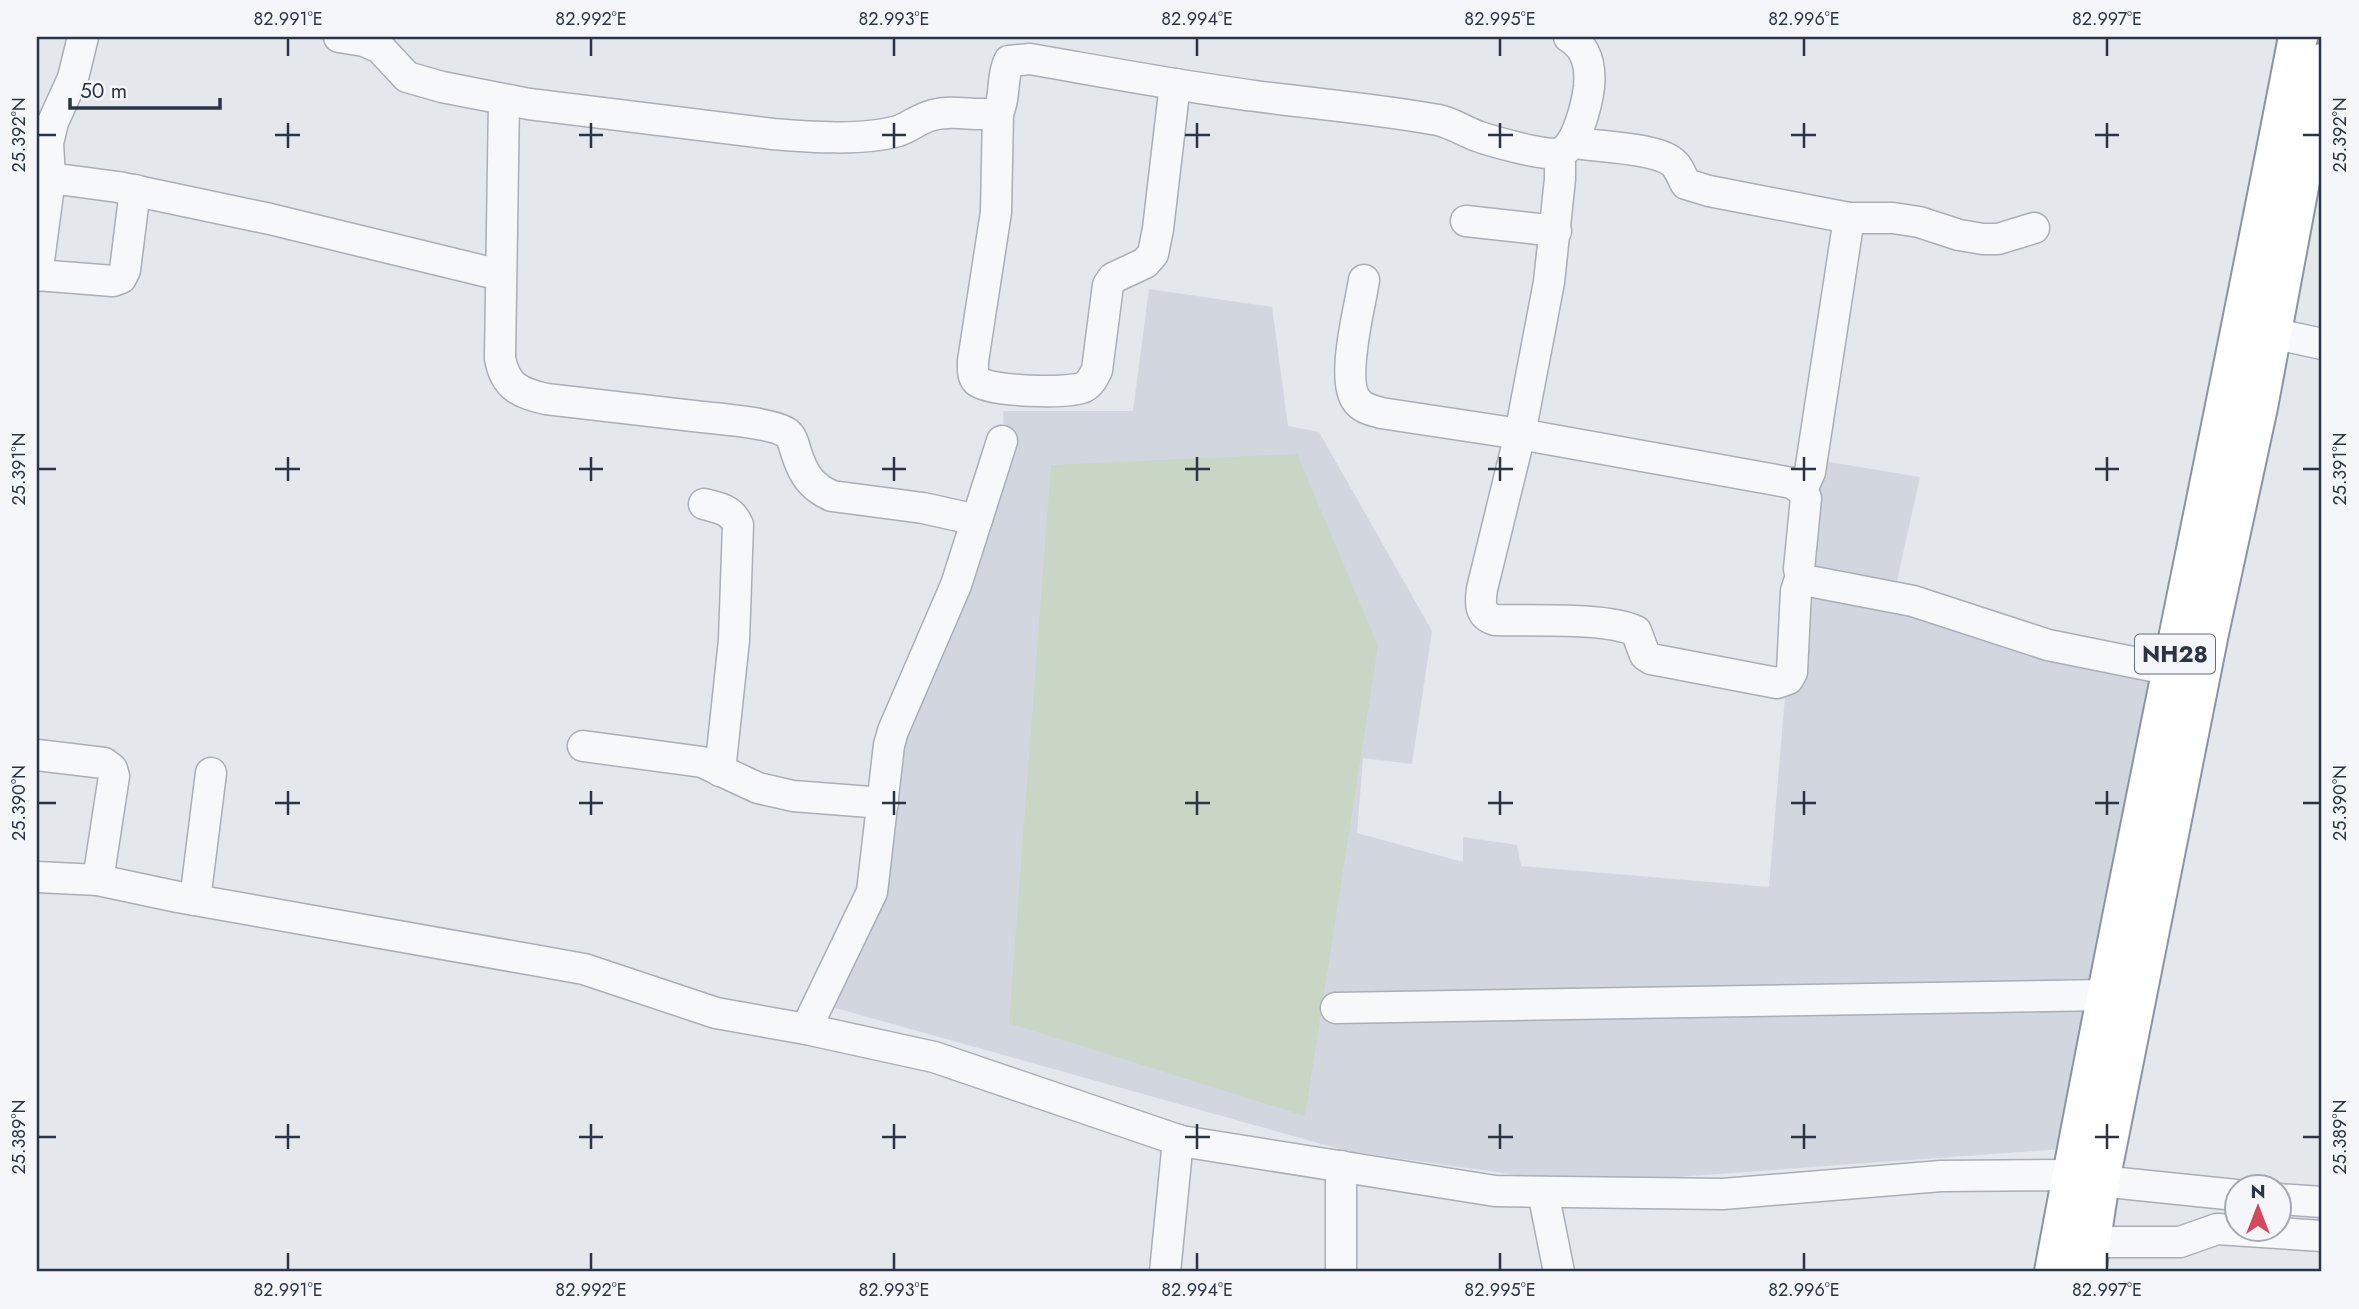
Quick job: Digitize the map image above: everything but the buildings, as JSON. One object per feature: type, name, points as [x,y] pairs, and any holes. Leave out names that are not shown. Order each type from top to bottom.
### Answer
[{"type":"highway","name":"NH28","points":[[2089,1257],[2086,1178],[2106,995],[2298,37]]},
{"type":"highway","name":"NH28","points":[[2054,1272],[2086,1178],[2209,633],[2272,333],[2322,63]]},
{"type":"street","points":[[83,37],[73,78],[48,143],[50,178],[37,276],[113,281],[121,278],[125,270],[135,190]]},
{"type":"street","points":[[339,37],[364,41],[380,48],[407,77],[442,87],[504,100],[722,129],[809,137],[881,135],[902,130],[932,115],[998,113]]},
{"type":"street","points":[[1364,281],[1349,371],[1350,387],[1355,400],[1365,408],[1381,413],[1520,434],[1777,478],[1793,483],[1802,490],[1805,498],[1801,576],[1796,591],[1792,672],[1788,679],[1777,683],[1651,659],[1645,655],[1636,631],[1627,627],[1495,620],[1488,618],[1480,605],[1520,434],[1549,282],[1566,148],[1578,132],[1586,101],[1589,74],[1587,57],[1580,44],[1569,37]]},
{"type":"street","points":[[1175,83],[1153,254],[1144,263],[1113,278],[1108,285],[1097,370],[1091,382],[1070,391],[991,388],[978,383],[974,377],[973,361],[996,212],[998,113],[1003,104],[1005,69],[1011,49],[1030,59],[1175,83],[1443,121],[1487,140],[1545,153],[1566,148],[1653,154],[1669,159],[1678,167],[1686,184],[1709,191],[1849,218],[1906,220],[1983,239],[1998,239],[2034,228]]},
{"type":"street","points":[[504,100],[500,358],[502,371],[512,386],[530,396],[771,427],[786,433],[793,441],[799,463],[808,481],[820,491],[832,496],[923,508],[976,520]]},
{"type":"street","points":[[50,178],[135,190],[327,232],[500,275]]},
{"type":"street","points":[[1802,490],[1810,472],[1849,218]]},
{"type":"street","points":[[1466,221],[1556,231]]},
{"type":"street","points":[[2272,333],[2322,344]]},
{"type":"street","points":[[806,1029],[869,901],[892,732],[956,584],[1002,441]]},
{"type":"street","points":[[704,504],[726,510],[734,516],[738,526],[734,640],[720,771]]},
{"type":"street","points":[[1801,576],[1809,581],[1913,601],[2048,645],[2172,670]]},
{"type":"street","points":[[583,746],[702,762],[758,788],[793,796],[883,803]]},
{"type":"street","points":[[37,755],[104,763],[112,769],[114,776],[98,880]]},
{"type":"street","points":[[195,900],[211,774]]},
{"type":"street","points":[[37,877],[98,880],[584,970],[716,1013],[806,1029],[934,1057],[1178,1140],[1495,1191],[1723,1194],[1941,1176],[2086,1178],[2222,1193]]},
{"type":"street","points":[[1336,1009],[2106,995]]},
{"type":"street","points":[[1165,1272],[1178,1140]]},
{"type":"street","points":[[1341,1166],[1341,1272]]},
{"type":"street","points":[[1543,1192],[1559,1272]]},
{"type":"street","points":[[2292,1200],[2322,1202]]},
{"type":"street","points":[[2089,1257],[2180,1242],[2217,1229],[2322,1236]]},
{"type":"shaded area","points":[[1149,289],[1272,307],[1288,426],[1319,432],[1432,631],[1412,764],[1363,758],[1357,833],[1463,862],[1463,837],[1517,845],[1521,866],[1769,887],[1805,458],[1920,477],[1896,585],[2166,664],[2062,1149],[1580,1184],[1347,1151],[828,1006],[879,892],[890,736],[1005,469],[1003,411],[1133,411]]},
{"type":"green space","points":[[1297,454],[1378,646],[1305,1116],[1009,1023],[1051,465]]}]
